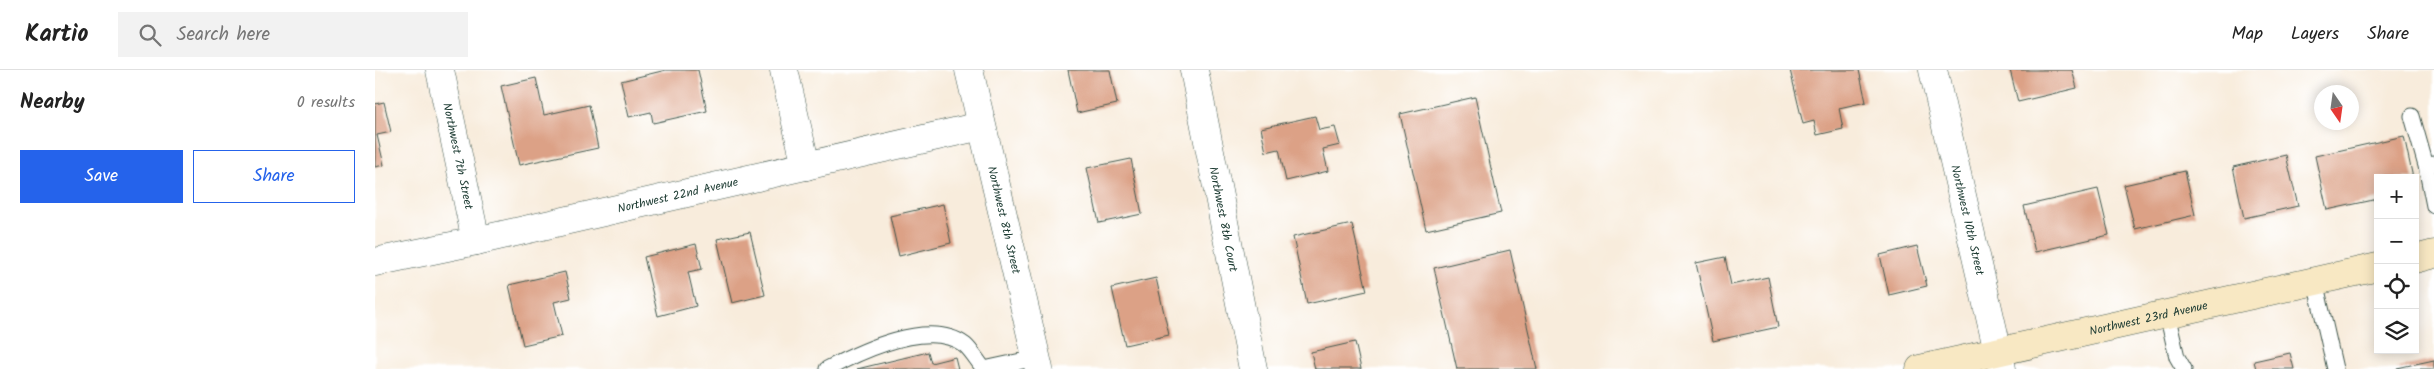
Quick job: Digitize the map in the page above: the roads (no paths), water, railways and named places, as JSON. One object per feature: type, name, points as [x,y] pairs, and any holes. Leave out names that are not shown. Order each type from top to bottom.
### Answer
[{"type":"main road","points":[[2419,258],[2434,254]]},
{"type":"main road","name":"Northwest 23rd Avenue","points":[[1919,369],[2001,360],[2167,314],[2374,268]]},
{"type":"street","name":"Northwest 7th Street","points":[[440,70],[476,241]]},
{"type":"street","points":[[785,70],[806,166]]},
{"type":"street","name":"Northwest 8th Street","points":[[969,70],[1037,363]]},
{"type":"street","name":"Northwest 8th Court","points":[[1194,70],[1253,369]]},
{"type":"street","name":"Northwest 10th Street","points":[[1933,70],[2001,360]]},
{"type":"street","name":"Northwest 22nd Avenue","points":[[375,262],[476,241],[981,126]]},
{"type":"lane","points":[[2412,116],[2430,165],[2434,206]]},
{"type":"lane","points":[[2315,281],[2335,369]]},
{"type":"lane","points":[[2167,314],[2177,357],[2184,369]]},
{"type":"lane","points":[[827,369],[862,351],[886,342],[926,335],[946,337],[965,345],[984,369],[1037,363]]}]
